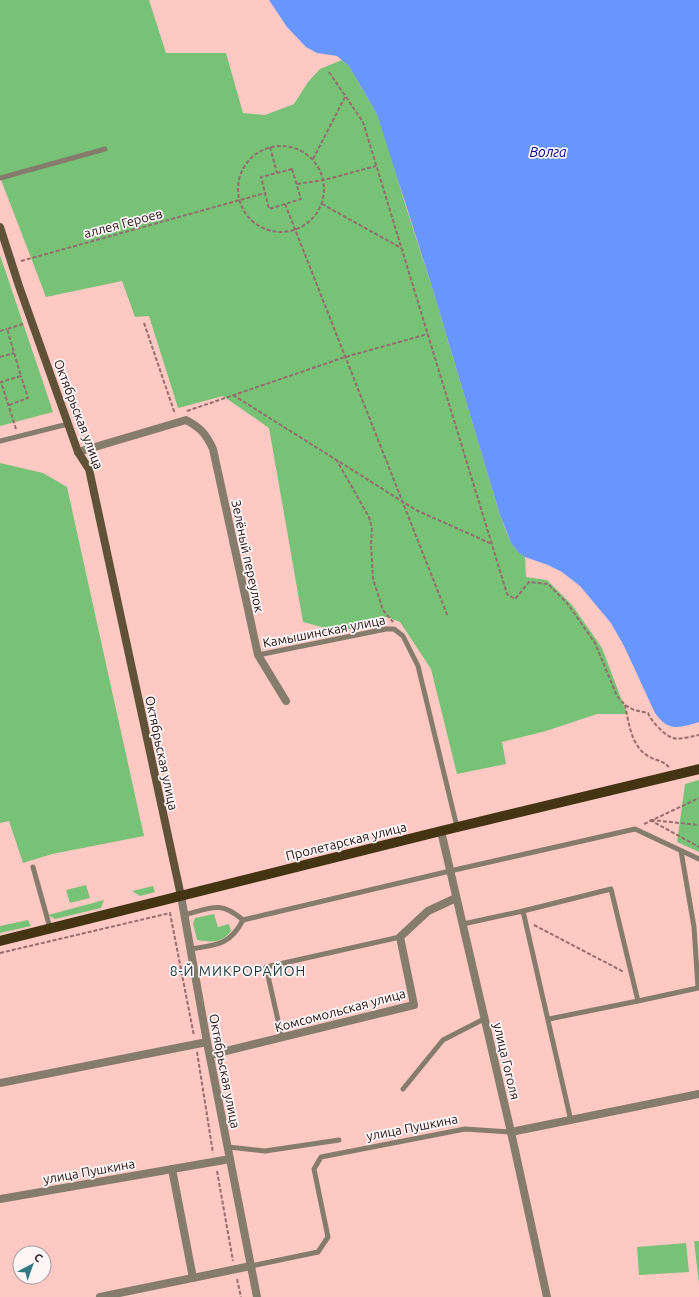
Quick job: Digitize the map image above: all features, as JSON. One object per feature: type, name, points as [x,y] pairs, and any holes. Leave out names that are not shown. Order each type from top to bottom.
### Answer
[{"type":"main road","name":"Пролетарская улица","points":[[0,941],[457,827],[699,769]]},
{"type":"street","name":"Октябрьская улица","points":[[0,227],[78,452],[89,469],[181,896],[207,1042],[257,1297]]},
{"type":"street","name":"Зелёный переулок","points":[[176,419],[186,420],[198,426],[208,438],[213,450],[258,655],[286,701]]},
{"type":"street","points":[[78,452],[176,419]]},
{"type":"street","name":"улица Гоголя","points":[[441,831],[511,1132],[547,1297]]},
{"type":"street","points":[[400,937],[428,911],[456,898]]},
{"type":"street","name":"Комсомольская улица","points":[[210,1055],[414,1005],[400,937]]},
{"type":"street","points":[[0,1083],[207,1042]]},
{"type":"street","name":"улица Пушкина","points":[[511,1132],[699,1094]]},
{"type":"street","name":"улица Пушкина","points":[[0,1199],[230,1159]]},
{"type":"street","points":[[172,1169],[193,1278]]},
{"type":"street","points":[[100,1297],[251,1266]]},
{"type":"lane","points":[[0,178],[105,149]]},
{"type":"lane","points":[[0,441],[68,424]]},
{"type":"lane","name":"Камышинская улица","points":[[258,655],[386,629],[396,630]]},
{"type":"lane","points":[[396,630],[406,640],[418,666],[457,827]]},
{"type":"lane","points":[[243,920],[635,829],[699,859]]},
{"type":"lane","points":[[549,1019],[698,990],[694,927],[681,851]]},
{"type":"lane","points":[[32,867],[50,928]]},
{"type":"lane","points":[[462,924],[611,889],[638,1001]]},
{"type":"lane","points":[[184,915],[210,908],[222,907],[232,911],[243,920]]},
{"type":"lane","points":[[523,910],[571,1121]]},
{"type":"lane","points":[[190,949],[218,945],[228,940],[238,931],[243,920]]},
{"type":"lane","points":[[282,1038],[266,967],[400,937]]},
{"type":"lane","points":[[403,1089],[443,1040],[484,1019]]},
{"type":"lane","name":"улица Пушкина","points":[[251,1266],[318,1252],[328,1237],[314,1169],[321,1157],[465,1129],[511,1132]]},
{"type":"lane","points":[[228,1147],[265,1151],[339,1140]]},
{"type":"path","points":[[329,72],[363,122],[507,594],[515,599],[529,582],[548,584],[567,603],[595,643],[617,696],[634,710],[648,713],[650,719],[666,734],[674,739],[699,735]]},
{"type":"path","points":[[313,159],[345,96]]},
{"type":"path","points":[[288,146],[302,151],[313,159],[320,169],[324,180],[325,192],[322,204],[312,220],[296,230],[284,233],[272,232],[260,228],[251,221],[243,211],[238,200],[237,186],[241,172],[248,160],[260,151],[270,147],[288,146]]},
{"type":"path","points":[[270,147],[277,174]]},
{"type":"path","points":[[297,184],[324,180],[376,166]]},
{"type":"path","points":[[292,169],[301,199],[269,209],[262,177],[277,174],[292,169]]},
{"type":"path","name":"аллея Героев","points":[[12,263],[265,192]]},
{"type":"path","points":[[285,204],[448,617]]},
{"type":"path","points":[[322,204],[401,248]]},
{"type":"path","points":[[0,331],[24,323]]},
{"type":"path","points":[[144,323],[176,419],[233,395],[345,357],[428,334]]},
{"type":"path","points":[[7,329],[28,398],[9,405]]},
{"type":"path","points":[[0,357],[14,352]]},
{"type":"path","points":[[18,436],[1,382],[21,376]]},
{"type":"path","points":[[233,395],[416,510],[492,544]]},
{"type":"path","points":[[336,459],[369,518],[372,529],[371,544],[373,579],[383,610],[394,623],[396,630]]},
{"type":"path","points":[[625,704],[634,742],[649,757],[664,762],[670,767]]},
{"type":"path","points":[[650,820],[699,798]]},
{"type":"path","points":[[650,820],[699,825]]},
{"type":"path","points":[[650,820],[699,847]]},
{"type":"path","points":[[526,921],[632,977]]},
{"type":"green space","points":[[0,0],[149,0],[166,53],[226,53],[243,113],[265,115],[294,104],[308,82],[320,69],[342,60],[349,66],[377,114],[388,145],[500,515],[507,533],[512,544],[525,557],[526,577],[547,580],[572,605],[602,648],[627,714],[597,714],[546,731],[502,742],[506,764],[457,774],[431,669],[400,622],[387,617],[340,632],[303,622],[269,428],[223,396],[178,408],[149,316],[135,317],[122,281],[46,297],[0,177]]},
{"type":"green space","points":[[0,255],[53,412],[0,426]]},
{"type":"green space","points":[[0,463],[43,473],[67,487],[144,836],[52,854],[23,863],[9,821],[0,823]]},
{"type":"green space","points":[[699,780],[699,852],[677,842],[685,784]]},
{"type":"green space","points":[[86,885],[90,898],[70,903],[66,890]]},
{"type":"green space","points":[[153,886],[155,892],[140,896],[132,891]]},
{"type":"green space","points":[[104,900],[101,908],[55,919],[48,915]]},
{"type":"green space","points":[[214,914],[218,927],[229,924],[231,931],[220,940],[197,940],[193,923],[195,918]]},
{"type":"green space","points":[[28,920],[31,926],[0,933],[0,926]]},
{"type":"green space","points":[[694,1241],[699,1241],[699,1283]]},
{"type":"green space","points":[[686,1243],[689,1272],[639,1275],[637,1247]]},
{"type":"water","name":"Волга","points":[[269,0],[699,0],[699,722],[686,726],[674,727],[669,726],[660,719],[655,713],[624,646],[611,623],[580,586],[562,572],[548,565],[525,557],[519,553],[511,543],[500,515],[433,290],[377,114],[349,66],[337,56],[317,53],[306,47],[287,27]]},
{"type":"district","name":"8-Й МИКРОРАЙОН","points":[[238,971]]}]
